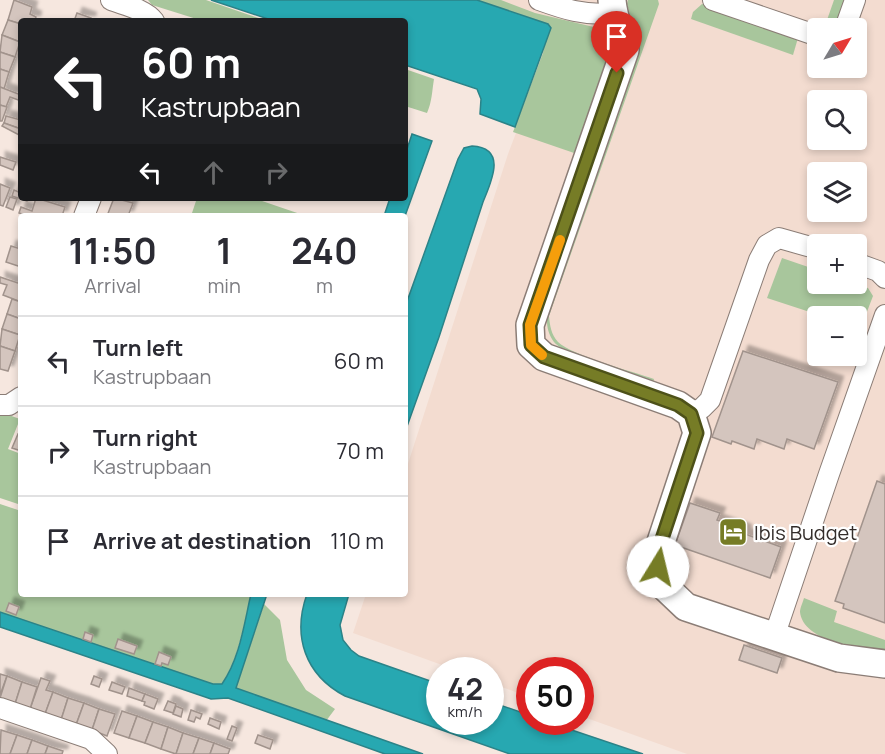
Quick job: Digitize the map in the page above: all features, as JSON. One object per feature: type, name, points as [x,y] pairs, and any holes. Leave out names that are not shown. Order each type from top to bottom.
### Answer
[{"type":"main road","points":[[612,7],[625,50],[530,325],[531,345],[544,357],[678,405],[691,414],[697,433],[657,554],[658,567],[666,588],[686,607],[839,658],[885,664]]},
{"type":"street","points":[[111,0],[141,11],[152,18]]},
{"type":"street","points":[[539,0],[575,12],[595,15],[612,7]]},
{"type":"street","points":[[713,0],[807,32]]},
{"type":"street","points":[[849,18],[855,0]]},
{"type":"street","points":[[691,414],[710,400],[759,260],[767,245],[779,238],[807,246]]},
{"type":"street","points":[[867,267],[878,271],[885,278]]},
{"type":"street","points":[[774,637],[885,315]]},
{"type":"street","points":[[0,405],[9,405],[18,401]]},
{"type":"street","points":[[0,708],[90,739],[107,754]]},
{"type":"shaded area","points":[[336,0],[885,0],[885,754],[687,754],[594,721],[594,657],[516,657],[516,692],[504,688],[504,657],[426,657],[426,659],[353,633],[365,597],[408,597],[408,464],[508,154],[533,88],[408,23],[408,18],[395,18]]},
{"type":"green space","points":[[148,0],[206,0],[258,18],[193,18],[152,5]]},
{"type":"green space","points":[[477,0],[501,0],[535,13],[598,28],[598,31],[610,41],[611,51],[577,154],[513,132],[543,53],[548,24]]},
{"type":"green space","points":[[628,0],[658,0],[659,4],[549,316],[554,336],[565,347],[589,358],[654,379],[652,386],[599,366],[560,347],[551,338],[547,321],[548,307],[637,39],[627,4]]},
{"type":"green space","points":[[834,0],[846,0],[840,18],[828,18]]},
{"type":"green space","points":[[702,4],[798,38],[793,55],[691,19],[693,12]]},
{"type":"green space","points":[[408,70],[434,79],[427,113],[408,107]]},
{"type":"green space","points":[[196,201],[262,201],[297,213],[192,213]]},
{"type":"green space","points":[[782,258],[807,267],[807,294],[867,294],[867,288],[873,296],[867,312],[867,306],[807,306],[807,311],[767,298]]},
{"type":"green space","points":[[0,412],[18,418],[8,449],[18,453],[18,504],[0,498]]},
{"type":"green space","points":[[0,504],[18,510],[18,597],[250,597],[237,652],[228,674],[222,684],[213,685],[0,612]]},
{"type":"green space","points":[[804,598],[837,611],[834,622],[885,640],[885,654],[835,642],[811,631],[800,612]]},
{"type":"green space","points":[[264,604],[280,620],[287,660],[306,690],[335,709],[326,721],[236,688]]},
{"type":"water","points":[[211,0],[477,0],[548,24],[551,28],[515,127],[480,114],[481,99],[477,89],[408,66],[408,18],[265,18]]},
{"type":"water","points":[[412,134],[432,141],[406,213],[385,213],[389,201],[408,201],[408,146]]},
{"type":"water","points":[[472,146],[483,148],[490,153],[493,159],[493,176],[408,424],[408,299],[464,148]]},
{"type":"water","points":[[250,597],[266,597],[236,688],[423,754],[385,754],[228,698],[211,699],[0,627],[0,612],[213,684],[222,684],[228,674],[243,629]]},
{"type":"water","points":[[306,597],[348,597],[340,625],[343,640],[359,656],[426,679],[426,724],[345,696],[331,687],[311,666],[305,653],[301,625]]},
{"type":"water","points":[[504,706],[516,711],[516,735],[587,735],[643,754],[510,754],[456,735],[504,735]]},
{"type":"building","points":[[14,0],[32,7],[30,14],[36,17],[18,18],[18,23],[8,20]]},
{"type":"building","points":[[77,13],[91,18],[75,18]]},
{"type":"building","points":[[8,20],[18,23],[18,41],[2,35]]},
{"type":"building","points":[[2,35],[18,41],[15,57],[0,52]]},
{"type":"building","points":[[0,52],[15,57],[9,72],[0,69]]},
{"type":"building","points":[[0,69],[9,72],[4,89],[0,87]]},
{"type":"building","points":[[0,87],[18,94],[18,100],[10,97],[6,107],[0,105]]},
{"type":"building","points":[[0,105],[7,107],[2,121],[0,121]]},
{"type":"building","points":[[6,116],[18,119],[18,128],[4,123]]},
{"type":"building","points":[[4,123],[18,128],[18,134],[2,126]]},
{"type":"building","points":[[0,157],[16,162],[13,170],[0,165]]},
{"type":"building","points":[[0,184],[10,188],[3,206],[0,205]]},
{"type":"building","points":[[14,190],[18,192],[18,198],[12,196]]},
{"type":"building","points":[[10,197],[17,199],[13,210],[6,207]]},
{"type":"building","points":[[35,201],[46,201],[65,207],[63,213],[19,213],[21,207],[32,211]]},
{"type":"building","points":[[113,201],[133,203],[129,213],[108,213]]},
{"type":"building","points":[[11,246],[18,248],[18,266],[6,262]]},
{"type":"building","points":[[0,277],[18,283],[18,301],[3,295],[7,285],[0,283]]},
{"type":"building","points":[[12,299],[18,301],[18,318],[7,314]]},
{"type":"building","points":[[7,314],[18,318],[18,334],[2,329]]},
{"type":"building","points":[[2,329],[18,334],[15,351],[0,346]]},
{"type":"building","points":[[0,346],[15,351],[8,371],[0,369]]},
{"type":"building","points":[[743,351],[838,382],[814,449],[787,439],[784,449],[757,439],[754,449],[712,437]]},
{"type":"building","points":[[18,434],[18,450],[12,448]]},
{"type":"building","points":[[877,481],[885,484],[885,623],[843,608],[844,604],[835,601]]},
{"type":"building","points":[[690,503],[720,513],[717,520],[746,530],[745,534],[781,547],[770,578],[675,545]]},
{"type":"building","points":[[9,603],[19,607],[16,615],[6,611]]},
{"type":"building","points":[[85,632],[93,635],[91,642],[83,639]]},
{"type":"building","points":[[118,639],[137,646],[134,654],[115,648]]},
{"type":"building","points":[[744,645],[782,658],[777,673],[739,660]]},
{"type":"building","points":[[159,652],[171,657],[168,665],[155,664]]},
{"type":"building","points":[[0,674],[7,676],[0,695]]},
{"type":"building","points":[[7,676],[22,682],[15,704],[0,698]]},
{"type":"building","points":[[94,676],[102,679],[99,687],[91,684]]},
{"type":"building","points":[[41,678],[50,681],[46,690],[53,692],[45,714],[30,709]]},
{"type":"building","points":[[22,682],[37,687],[30,709],[15,704]]},
{"type":"building","points":[[112,682],[125,687],[122,694],[109,690]]},
{"type":"building","points":[[129,688],[145,694],[142,701],[127,696]]},
{"type":"building","points":[[53,692],[68,698],[61,720],[45,714]]},
{"type":"building","points":[[145,694],[158,699],[154,709],[144,705],[145,702],[142,701]]},
{"type":"building","points":[[68,698],[84,703],[76,725],[61,720]]},
{"type":"building","points":[[168,701],[176,704],[173,713],[164,710]]},
{"type":"building","points":[[84,703],[99,709],[92,730],[76,725]]},
{"type":"building","points":[[176,706],[183,709],[181,717],[173,714]]},
{"type":"building","points":[[99,709],[115,714],[107,736],[92,730]]},
{"type":"building","points":[[191,710],[202,714],[200,719],[196,717],[194,722],[188,720]]},
{"type":"building","points":[[122,711],[137,716],[129,738],[114,733]]},
{"type":"building","points":[[137,716],[153,722],[145,743],[129,738]]},
{"type":"building","points":[[210,718],[221,722],[219,729],[208,724]]},
{"type":"building","points":[[153,722],[168,727],[161,749],[145,743]]},
{"type":"building","points":[[232,726],[237,728],[232,741],[227,739]]},
{"type":"building","points":[[168,727],[183,733],[176,754],[161,749]]},
{"type":"building","points":[[1,730],[17,735],[10,754],[0,754]]},
{"type":"building","points":[[183,733],[199,738],[193,754],[176,754]]},
{"type":"building","points":[[17,735],[32,740],[27,754],[10,754]]},
{"type":"building","points":[[258,735],[273,740],[270,749],[255,743]]},
{"type":"building","points":[[199,738],[214,743],[210,754],[193,754]]},
{"type":"building","points":[[32,740],[48,746],[45,754],[27,754]]},
{"type":"building","points":[[214,743],[230,749],[228,754],[210,754]]},
{"type":"building","points":[[48,746],[63,751],[62,754],[45,754]]},
{"type":"slow traffic","points":[[542,355],[531,345],[530,325],[560,240]]},
{"type":"place","name":"Ibis Budget","points":[[733,532]]},
{"type":"route","points":[[617,73],[530,325],[531,345],[544,357],[678,405],[691,414],[697,433],[657,554],[658,567]]}]
